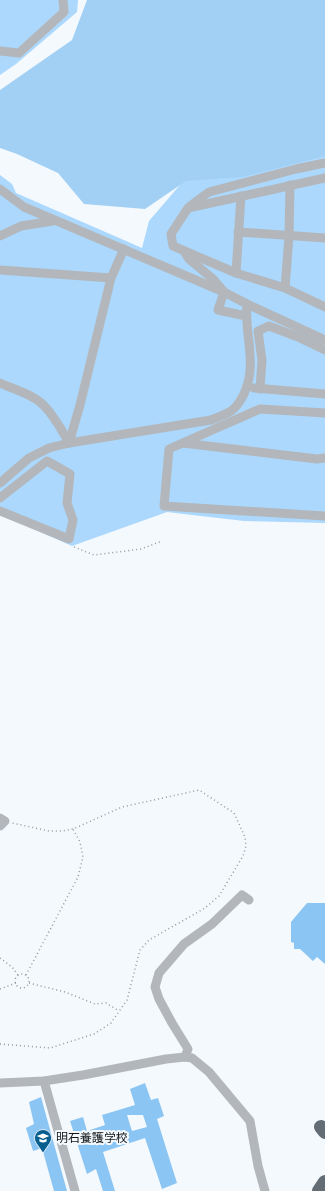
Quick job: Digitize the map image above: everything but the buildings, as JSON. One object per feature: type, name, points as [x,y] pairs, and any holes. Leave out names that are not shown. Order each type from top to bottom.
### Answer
[{"type":"highway","points":[[320,1191],[325,1182]]},
{"type":"highway","points":[[320,1191],[325,1187]]},
{"type":"street","points":[[0,51],[19,52],[64,12],[63,0]]},
{"type":"street","points":[[325,163],[296,169],[209,192],[188,208],[171,234],[174,246],[184,251],[236,272],[285,288],[325,307]]},
{"type":"street","points":[[188,208],[325,178]]},
{"type":"street","points":[[285,288],[289,236],[290,185]]},
{"type":"street","points":[[0,189],[24,207],[53,221],[124,249],[224,292],[325,340]]},
{"type":"street","points":[[236,272],[241,196]]},
{"type":"street","points":[[0,236],[21,226],[53,221]]},
{"type":"street","points":[[238,232],[325,238]]},
{"type":"street","points":[[69,443],[80,405],[111,278],[124,249]]},
{"type":"street","points":[[184,251],[189,259],[213,279],[224,292]]},
{"type":"street","points":[[0,270],[111,278]]},
{"type":"street","points":[[224,292],[218,310],[246,316]]},
{"type":"street","points":[[0,484],[29,458],[49,448],[69,443],[211,420],[232,410],[241,401],[247,388],[250,374],[251,357],[246,316],[247,304]]},
{"type":"street","points":[[260,389],[262,360],[258,331],[269,326],[298,337],[325,350]]},
{"type":"street","points":[[0,383],[41,402],[61,428],[69,443]]},
{"type":"street","points":[[247,388],[325,394]]},
{"type":"street","points":[[325,413],[260,409],[169,449],[164,506],[325,516]]},
{"type":"street","points":[[183,443],[317,459],[325,458]]},
{"type":"street","points":[[0,498],[46,461],[70,474],[67,503],[73,520],[69,539],[0,511]]},
{"type":"street","points":[[185,1057],[188,1049],[172,1024],[159,999],[155,987],[159,973],[184,944],[212,924],[242,895],[249,900]]},
{"type":"street","points":[[0,1083],[44,1081],[185,1057],[192,1058],[209,1072],[250,1121],[258,1166],[265,1191]]},
{"type":"street","points":[[44,1081],[75,1191]]},
{"type":"path","points":[[69,539],[70,546],[94,555],[141,549],[162,541]]},
{"type":"path","points":[[0,1044],[50,1048],[94,1034],[111,1023],[127,1000],[140,950],[149,940],[205,908],[220,896],[243,856],[246,846],[245,837],[234,813],[199,790],[122,807],[74,829],[62,831],[49,831],[2,822]]},
{"type":"path","points":[[26,975],[78,878],[83,857],[80,842],[74,829]]},
{"type":"path","points":[[0,958],[12,967],[18,976]]},
{"type":"path","points":[[18,976],[22,974],[26,975]]},
{"type":"path","points":[[16,983],[19,986],[24,987],[28,983],[29,979],[26,975]]},
{"type":"path","points":[[16,983],[18,976]]},
{"type":"path","points":[[0,989],[16,983]]},
{"type":"path","points":[[28,983],[65,992],[95,1004],[106,1003],[119,1011]]},
{"type":"shaded area","points":[[0,0],[78,0],[77,12],[16,64],[0,75]]},
{"type":"shaded area","points":[[87,0],[325,0],[325,156],[242,177],[186,181],[145,209],[84,204],[58,173],[17,154],[0,148],[0,90],[72,40]]},
{"type":"shaded area","points":[[325,143],[325,523],[244,521],[167,512],[72,546],[0,514],[0,175],[12,184],[16,193],[142,248],[149,221],[185,179]]},
{"type":"place","name":"明石養護学校","points":[[43,1153]]}]
